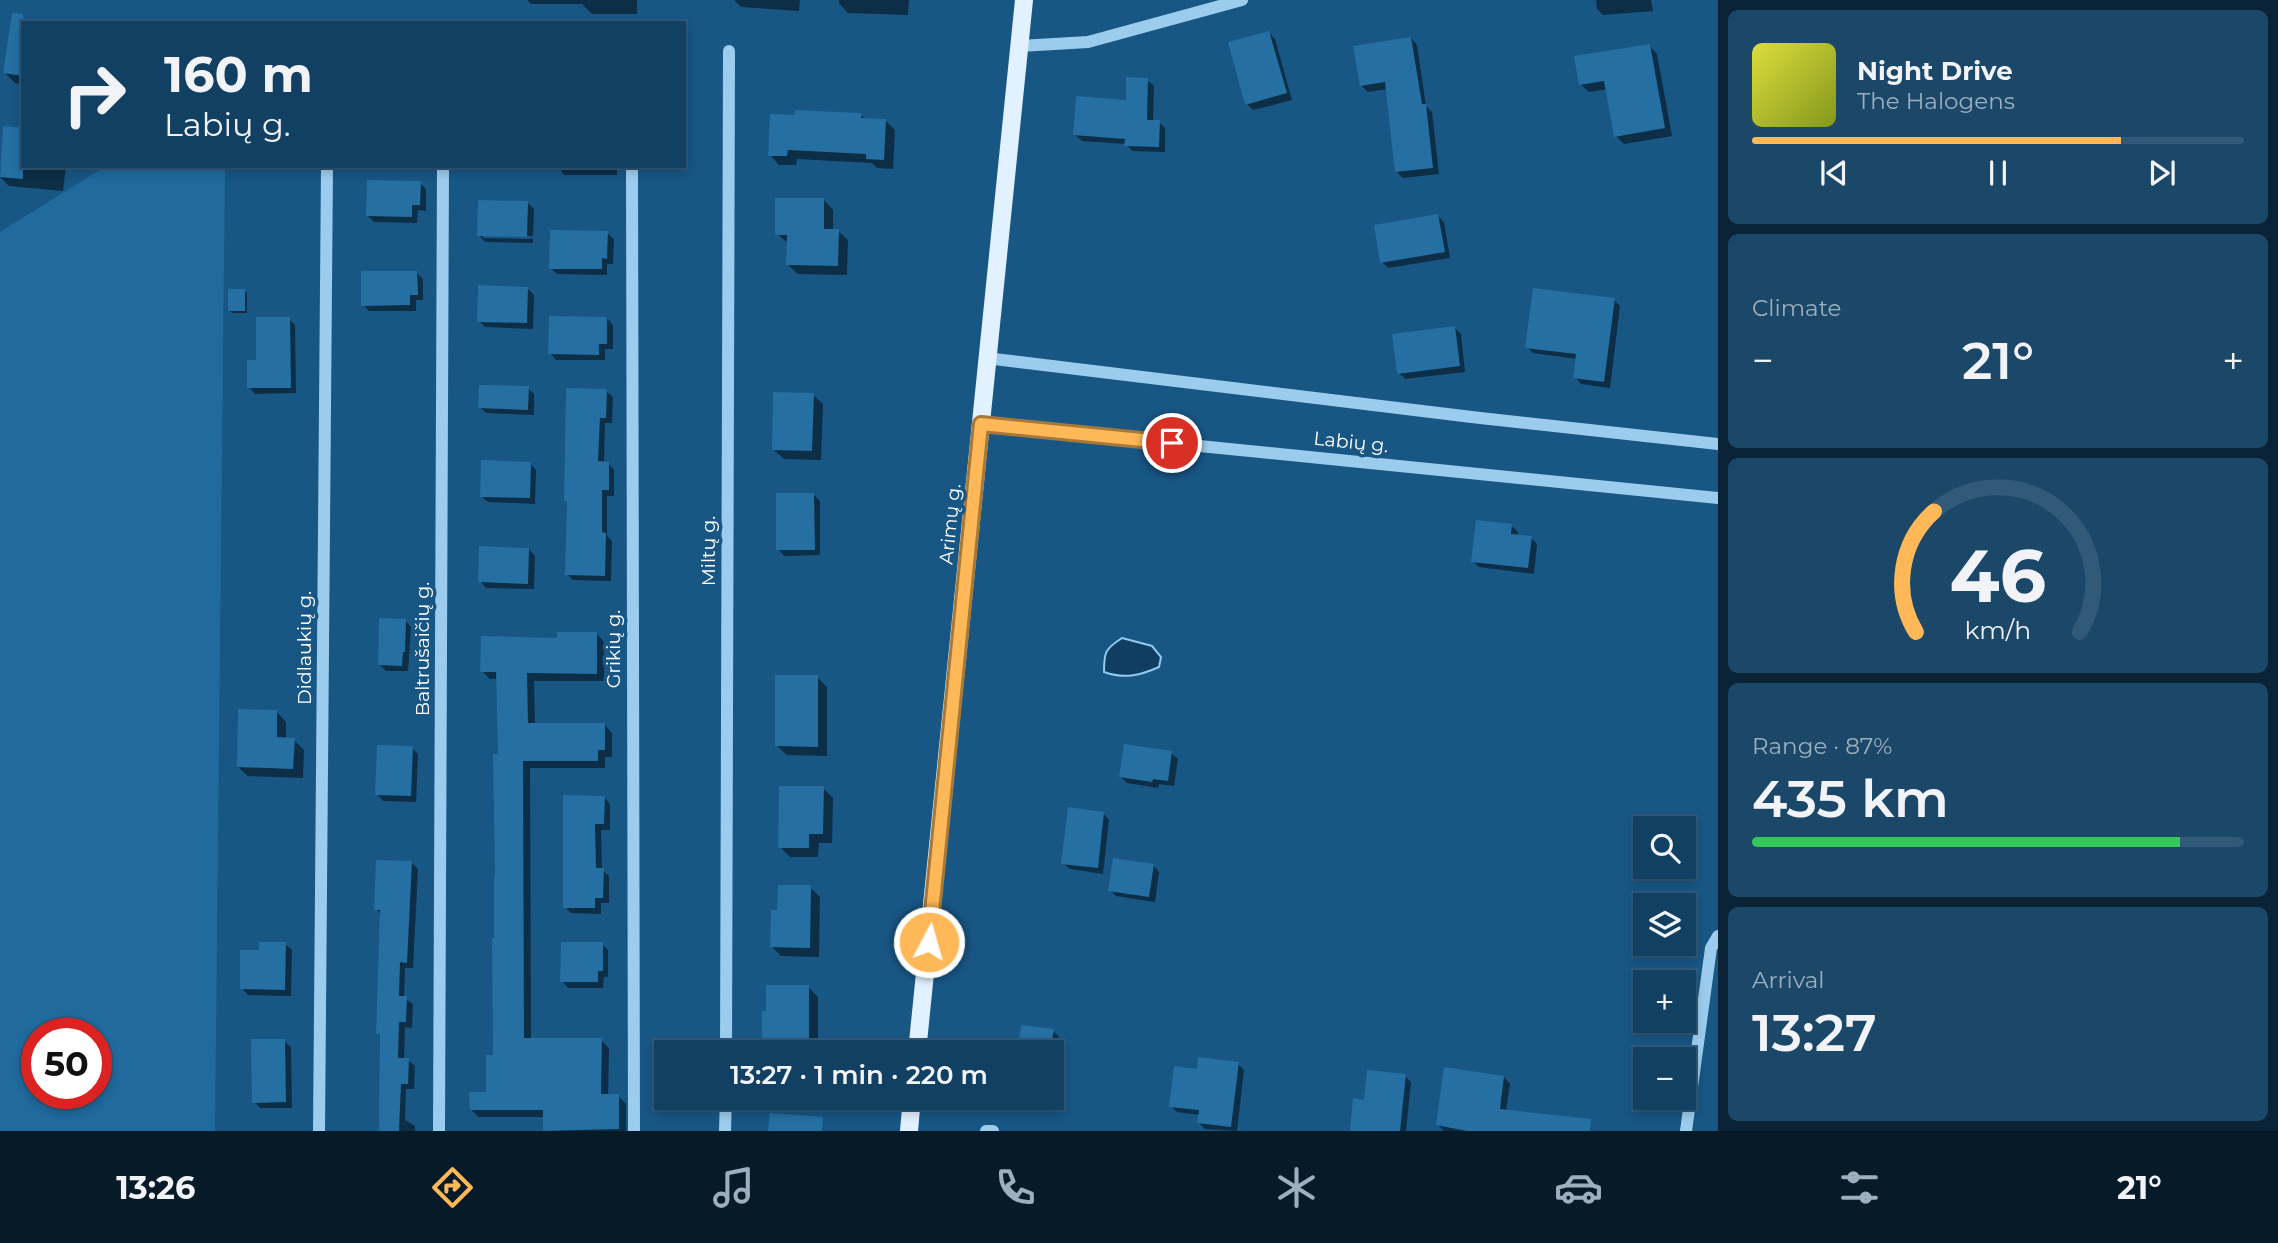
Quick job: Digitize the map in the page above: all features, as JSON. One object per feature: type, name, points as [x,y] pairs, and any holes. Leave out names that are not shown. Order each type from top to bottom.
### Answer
[{"type":"main road","name":"Arimų g.","points":[[918,1040],[1024,0]]},
{"type":"main road","points":[[909,1131],[911,1110]]},
{"type":"street","points":[[1020,46],[1088,42],[1242,0]]},
{"type":"street","name":"Miltų g.","points":[[726,1040],[729,51]]},
{"type":"street","name":"Didlaukių g.","points":[[319,1131],[327,168]]},
{"type":"street","name":"Baltrušaičių g.","points":[[439,1131],[443,168]]},
{"type":"street","name":"Grikių g.","points":[[632,168],[634,1131]]},
{"type":"street","points":[[986,358],[1718,444]]},
{"type":"street","name":"Labių g.","points":[[981,424],[1718,498]]},
{"type":"street","points":[[1686,1131],[1711,948],[1718,936]]},
{"type":"street","points":[[726,1110],[726,1131]]},
{"type":"street","points":[[987,1131],[993,1131]]},
{"type":"shaded area","points":[[103,168],[225,168],[215,1131],[0,1131],[0,232]]},
{"type":"shaded area","points":[[1122,638],[1152,646],[1161,657],[1159,667],[1132,676],[1104,672],[1107,652]]},
{"type":"building","points":[[12,13],[23,14],[21,76],[3,73]]},
{"type":"building","points":[[1269,31],[1287,93],[1245,105],[1228,42]]},
{"type":"building","points":[[1411,37],[1422,104],[1426,104],[1433,168],[1395,172],[1385,82],[1360,86],[1353,46]]},
{"type":"building","points":[[1650,44],[1665,128],[1614,137],[1604,81],[1579,85],[1574,56]]},
{"type":"building","points":[[1126,77],[1148,78],[1147,120],[1160,120],[1159,147],[1124,146],[1125,139],[1073,135],[1076,96],[1126,100]]},
{"type":"building","points":[[795,110],[862,113],[861,118],[886,119],[884,160],[866,159],[866,154],[788,150],[787,156],[768,156],[770,114],[795,115]]},
{"type":"building","points":[[3,126],[21,128],[23,179],[0,177]]},
{"type":"building","points":[[367,180],[421,181],[420,205],[412,205],[412,217],[366,216]]},
{"type":"building","points":[[775,198],[824,198],[824,229],[839,229],[838,266],[786,265],[787,235],[775,235]]},
{"type":"building","points":[[478,200],[528,201],[527,237],[477,236]]},
{"type":"building","points":[[1438,214],[1445,252],[1380,263],[1374,225]]},
{"type":"building","points":[[550,230],[608,231],[607,259],[602,258],[602,269],[549,269]]},
{"type":"building","points":[[361,271],[417,271],[418,295],[410,295],[410,305],[361,306]]},
{"type":"building","points":[[478,285],[528,287],[527,323],[477,322]]},
{"type":"building","points":[[1533,288],[1615,298],[1604,382],[1573,378],[1576,354],[1525,348]]},
{"type":"building","points":[[228,289],[245,289],[245,311],[228,311]]},
{"type":"building","points":[[549,316],[607,317],[607,344],[599,344],[599,355],[548,354]]},
{"type":"building","points":[[256,317],[290,317],[291,388],[247,388],[247,360],[256,360]]},
{"type":"building","points":[[1455,326],[1460,366],[1397,374],[1392,334]]},
{"type":"building","points":[[479,385],[529,386],[528,410],[478,408]]},
{"type":"building","points":[[566,388],[607,389],[606,418],[600,418],[598,461],[609,462],[609,490],[602,490],[602,532],[606,533],[605,576],[565,575]]},
{"type":"building","points":[[773,392],[814,393],[812,451],[772,450]]},
{"type":"building","points":[[481,460],[531,462],[530,498],[480,497]]},
{"type":"building","points":[[776,493],[814,493],[815,550],[776,550]]},
{"type":"building","points":[[1476,520],[1512,524],[1511,534],[1532,536],[1528,568],[1471,562]]},
{"type":"building","points":[[479,546],[529,548],[528,584],[478,582]]},
{"type":"building","points":[[379,618],[406,619],[402,666],[378,665]]},
{"type":"building","points":[[557,632],[597,632],[597,674],[527,673],[528,723],[605,723],[605,750],[598,750],[598,761],[523,761],[524,1038],[602,1038],[601,1094],[619,1094],[619,1129],[543,1131],[543,1110],[470,1110],[469,1092],[486,1092],[486,1055],[493,1055],[493,754],[498,754],[496,672],[480,672],[481,636],[557,638]]},
{"type":"building","points":[[775,675],[818,675],[818,747],[775,746]]},
{"type":"building","points":[[238,709],[277,710],[277,737],[295,738],[293,769],[237,767]]},
{"type":"building","points":[[1124,744],[1172,751],[1168,781],[1153,779],[1152,782],[1119,777]]},
{"type":"building","points":[[377,745],[413,746],[411,796],[375,795]]},
{"type":"building","points":[[779,786],[824,786],[823,834],[809,834],[809,848],[778,848]]},
{"type":"building","points":[[563,795],[605,796],[604,824],[595,824],[596,868],[604,868],[603,898],[595,898],[595,908],[563,908]]},
{"type":"building","points":[[1068,807],[1104,812],[1098,868],[1061,864]]},
{"type":"building","points":[[1113,858],[1154,864],[1149,897],[1108,891]]},
{"type":"building","points":[[376,860],[412,861],[407,963],[400,962],[399,996],[407,996],[406,1022],[399,1022],[398,1058],[409,1058],[408,1084],[401,1084],[399,1131],[379,1131],[380,1034],[376,1034],[380,910],[374,910]]},
{"type":"building","points":[[778,885],[811,885],[810,948],[770,947],[771,910],[777,910]]},
{"type":"building","points":[[259,942],[286,942],[285,990],[240,989],[240,950],[259,950]]},
{"type":"building","points":[[561,942],[603,942],[603,971],[598,971],[598,982],[560,982]]},
{"type":"building","points":[[766,985],[809,985],[809,1040],[762,1040],[762,1011],[766,1011]]},
{"type":"building","points":[[1021,1025],[1054,1029],[1052,1040],[1019,1040]]},
{"type":"building","points":[[251,1039],[285,1039],[286,1102],[252,1103]]},
{"type":"building","points":[[1198,1057],[1239,1062],[1231,1127],[1197,1123],[1199,1110],[1169,1107],[1174,1066],[1197,1069]]},
{"type":"building","points":[[1444,1067],[1504,1076],[1500,1109],[1591,1119],[1590,1131],[1467,1131],[1436,1125]]},
{"type":"building","points":[[1367,1070],[1406,1074],[1400,1131],[1350,1131],[1353,1098],[1364,1100]]},
{"type":"building","points":[[770,1113],[823,1117],[822,1131],[768,1131]]},
{"type":"route","points":[[929,942],[981,424],[1172,443]]}]
